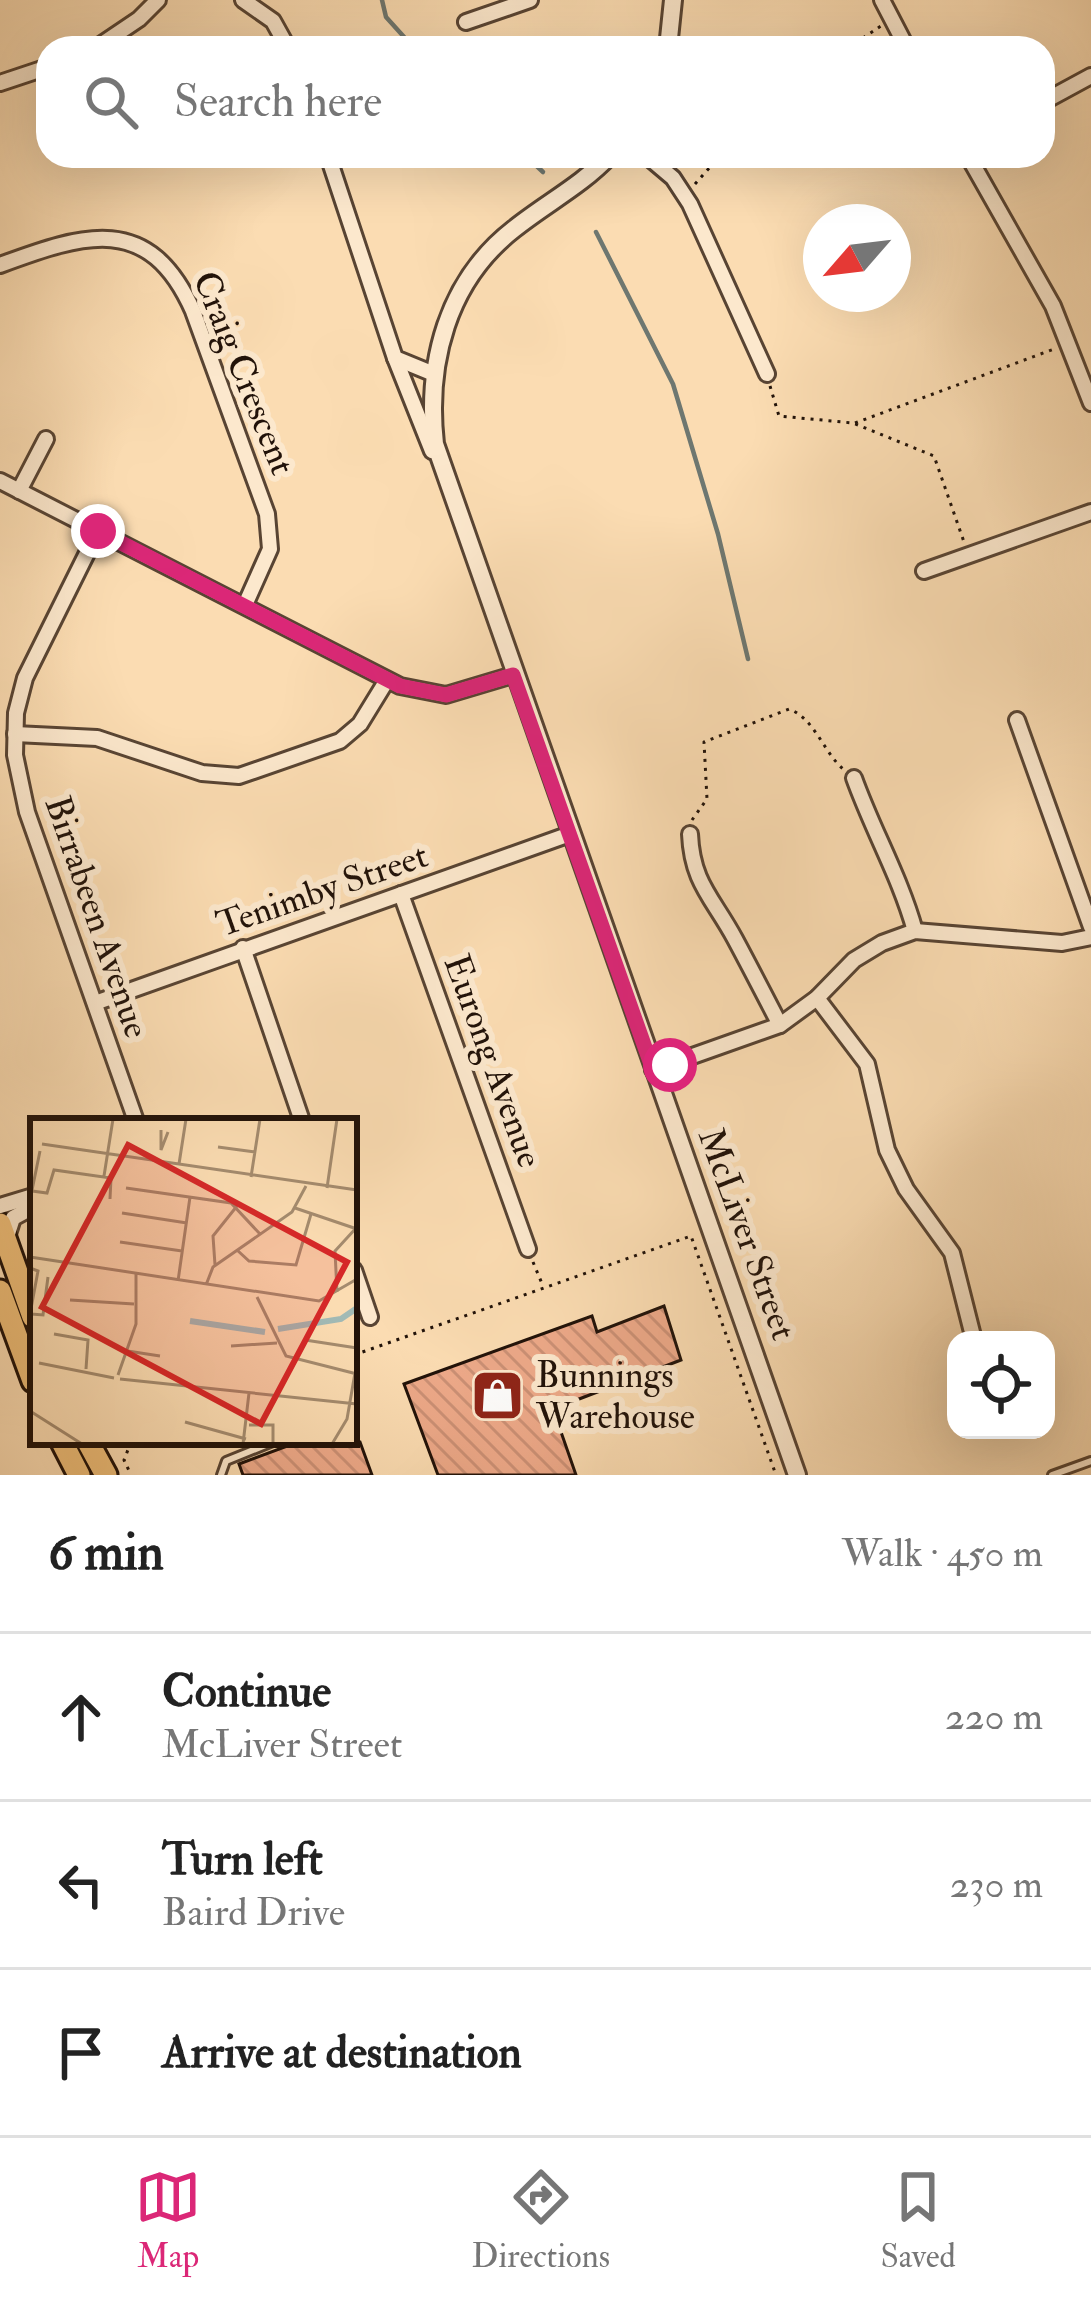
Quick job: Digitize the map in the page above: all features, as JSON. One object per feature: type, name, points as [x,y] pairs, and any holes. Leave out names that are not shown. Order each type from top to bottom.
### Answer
[{"type":"main road","points":[[3,1232],[30,1308]]},
{"type":"main road","points":[[0,1265],[9,1316]]},
{"type":"main road","points":[[0,1291],[30,1373]]},
{"type":"main road","points":[[64,1445],[80,1475]]},
{"type":"main road","points":[[90,1445],[106,1475]]},
{"type":"street","points":[[114,36],[158,0]]},
{"type":"street","points":[[243,0],[274,21],[283,36]]},
{"type":"street","points":[[466,22],[530,0]]},
{"type":"street","points":[[669,36],[673,0]]},
{"type":"street","points":[[882,0],[900,36]]},
{"type":"street","points":[[0,83],[36,71]]},
{"type":"street","points":[[1055,96],[1091,76]]},
{"type":"street","name":"McLiver Street","points":[[332,168],[394,358],[442,472],[797,1475]]},
{"type":"street","name":"McLiver Street","points":[[442,472],[433,426],[434,374],[458,293],[482,257],[510,231],[593,168]]},
{"type":"street","points":[[659,168],[683,191],[767,374]]},
{"type":"street","points":[[975,168],[1053,306],[1091,403]]},
{"type":"street","name":"Craig Crescent","points":[[0,265],[63,242],[100,236],[146,249],[169,266],[193,311],[267,514],[270,549],[245,605]]},
{"type":"street","points":[[394,358],[434,374]]},
{"type":"street","points":[[19,491],[46,439]]},
{"type":"street","points":[[0,481],[415,691],[446,695],[513,675]]},
{"type":"street","points":[[924,571],[1091,512]]},
{"type":"street","name":"Birrabeen Avenue","points":[[98,531],[25,678],[15,734],[16,770],[135,1118]]},
{"type":"street","points":[[15,734],[98,739],[202,773],[239,776],[340,741],[360,724],[387,680]]},
{"type":"street","points":[[1017,720],[1091,927]]},
{"type":"street","points":[[854,778],[875,834],[897,872],[915,931]]},
{"type":"street","name":"Tenimby Street","points":[[94,1004],[570,833]]},
{"type":"street","points":[[690,834],[698,880],[734,936],[780,1025]]},
{"type":"street","name":"Eurong Avenue","points":[[401,894],[528,1249]]},
{"type":"street","points":[[653,1070],[780,1025],[817,998],[854,960],[915,931],[1062,944],[1091,937]]},
{"type":"street","points":[[243,948],[301,1118]]},
{"type":"street","points":[[817,998],[867,1064],[886,1150],[906,1190],[952,1253],[972,1331]]},
{"type":"street","points":[[0,1206],[30,1197]]},
{"type":"street","points":[[3,1232],[13,1218],[30,1209]]},
{"type":"street","points":[[357,1279],[370,1317]]},
{"type":"lane","points":[[221,1475],[222,1465],[230,1458],[266,1445]]},
{"type":"lane","points":[[1052,1475],[1091,1461]]},
{"type":"path","points":[[866,36],[891,19]]},
{"type":"path","points":[[683,191],[710,168]]},
{"type":"path","points":[[853,423],[1069,343]]},
{"type":"path","points":[[767,374],[779,416],[853,423],[934,456],[969,555]]},
{"type":"path","points":[[690,834],[693,814],[707,799],[704,742],[789,709],[804,717],[826,753],[854,778]]},
{"type":"path","points":[[357,1354],[691,1236],[776,1475]]},
{"type":"path","points":[[528,1249],[544,1288]]},
{"type":"path","points":[[370,1317],[380,1346]]},
{"type":"path","points":[[130,1445],[124,1460],[131,1475]]},
{"type":"building","name":"Bunnings Warehouse","points":[[664,1306],[681,1360],[553,1409],[576,1475],[438,1475],[404,1384],[592,1316],[597,1332]]},
{"type":"building","points":[[360,1442],[372,1475],[243,1475],[239,1464],[290,1445]]},
{"type":"waterway","points":[[382,0],[386,17],[403,36]]},
{"type":"waterway","points":[[539,168],[543,172]]},
{"type":"waterway","points":[[596,232],[673,384],[718,534],[748,659]]},
{"type":"place","name":"Bunnings Warehouse","points":[[497,1396]]},
{"type":"route","points":[[98,531],[400,686],[446,695],[513,675],[653,1070],[670,1065]]}]
